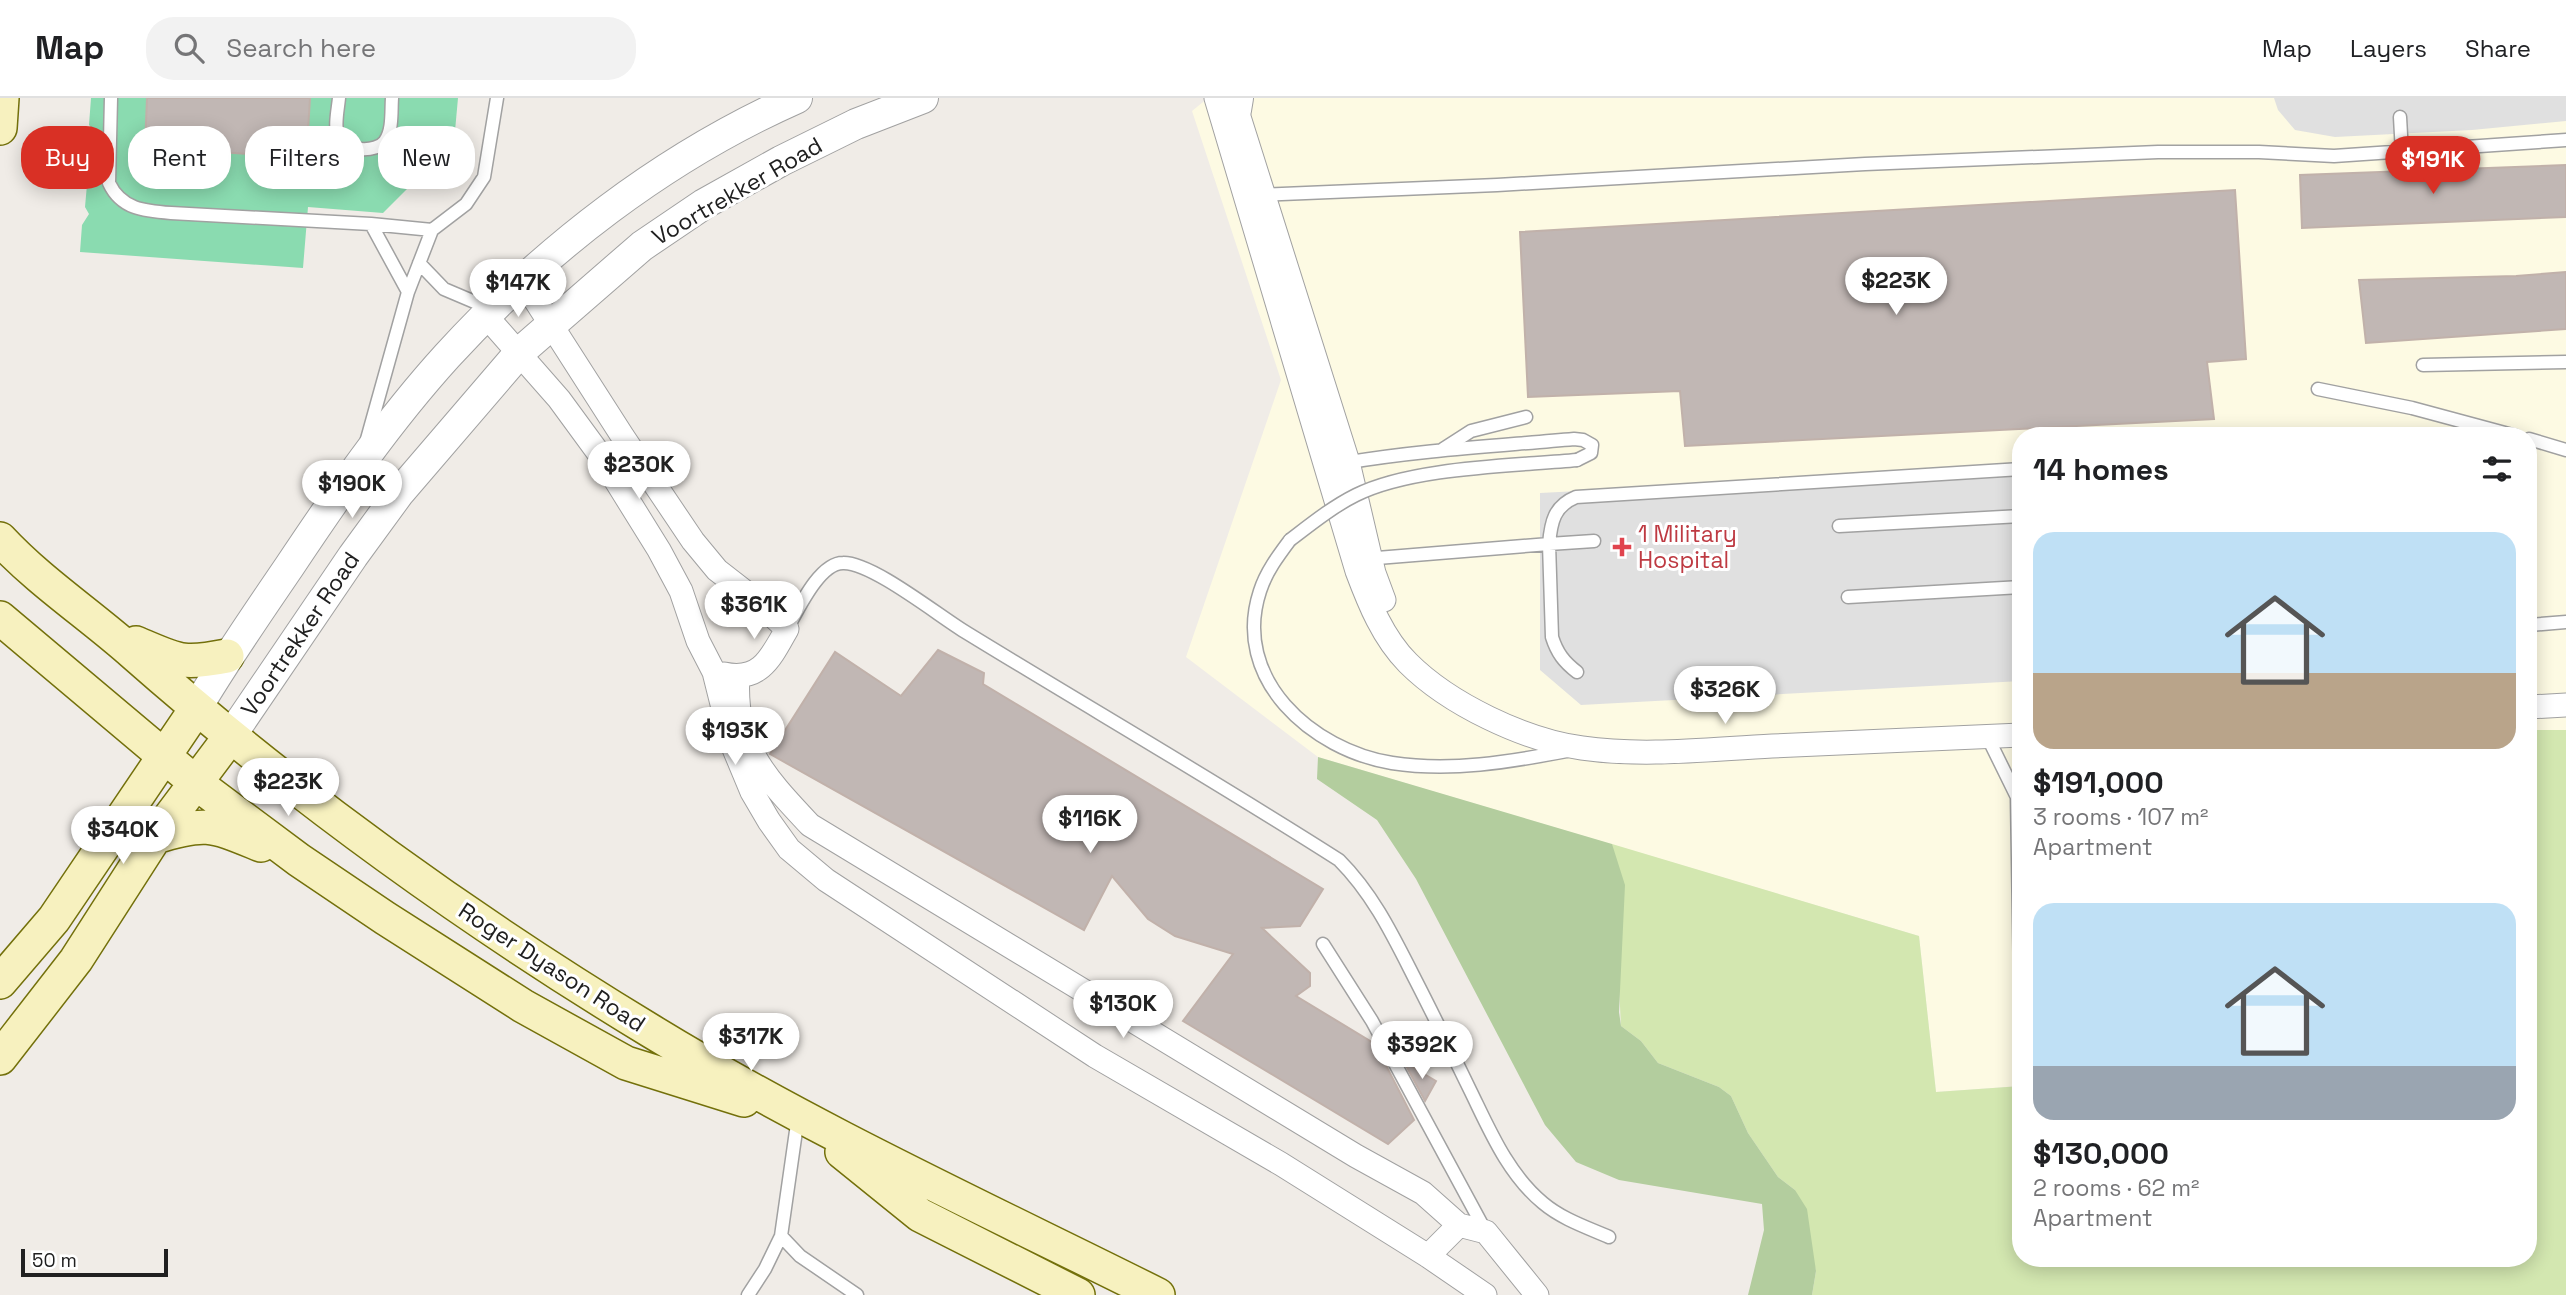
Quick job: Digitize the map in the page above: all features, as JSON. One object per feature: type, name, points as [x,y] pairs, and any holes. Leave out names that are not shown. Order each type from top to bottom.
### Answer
[{"type":"main road","points":[[0,128],[2,98]]},
{"type":"main road","name":"Roger Dyason Road","points":[[3,543],[61,596],[108,631],[230,737],[474,918],[653,1032],[806,1119],[1158,1295]]},
{"type":"main road","name":"Roger Dyason Road","points":[[0,618],[196,783],[299,860],[523,1006],[626,1063],[798,1116],[920,1215],[1078,1295]]},
{"type":"main road","points":[[108,631],[173,660],[185,662],[227,656]]},
{"type":"main road","points":[[0,982],[54,919],[196,709]]},
{"type":"main road","points":[[0,1058],[76,960],[155,836],[230,737]]},
{"type":"main road","points":[[155,836],[185,828],[211,827],[232,832],[299,860]]},
{"type":"street","name":"Voortrekker Road","points":[[196,709],[227,656],[357,470],[446,357],[486,316],[574,235],[688,155],[797,98]]},
{"type":"street","name":"Voortrekker Road","points":[[230,737],[399,493],[520,352],[550,324],[642,246],[704,204],[856,124],[923,98]]},
{"type":"street","points":[[1231,101],[1254,196],[1337,464],[1362,560],[1366,597],[1388,638],[1408,663],[1480,714],[1548,741],[1581,748],[1654,751],[2012,735]]},
{"type":"street","points":[[523,281],[693,541],[717,570],[754,598],[787,629],[766,663],[759,669],[738,677],[714,672]]},
{"type":"street","points":[[486,316],[520,352],[579,426],[641,521],[681,591],[698,641],[714,672],[732,744],[752,792],[768,821],[789,849],[827,880],[1096,1056],[1281,1164],[1485,1295]]},
{"type":"street","points":[[738,677],[738,709],[748,743],[766,777],[810,825],[1356,1156],[1405,1181],[1459,1224],[1486,1232],[1537,1295]]},
{"type":"street","points":[[2537,707],[2566,705]]},
{"type":"street","points":[[789,849],[810,825]]},
{"type":"street","points":[[1428,1256],[1459,1224]]},
{"type":"lane","points":[[111,98],[109,183],[124,204],[142,210],[171,213],[432,230]]},
{"type":"lane","points":[[339,98],[338,136],[344,145],[357,149],[378,147],[384,143],[389,134],[392,98]]},
{"type":"lane","points":[[357,470],[376,412],[408,292],[432,230],[466,204],[484,177],[496,98]]},
{"type":"lane","points":[[2400,117],[2402,153]]},
{"type":"lane","points":[[1254,196],[1865,164],[2158,152],[2259,152],[2334,156],[2566,140]]},
{"type":"lane","points":[[371,224],[408,292]]},
{"type":"lane","points":[[419,263],[444,289],[477,303],[486,316]]},
{"type":"lane","points":[[2423,365],[2566,362]]},
{"type":"lane","points":[[2318,389],[2412,408],[2483,427]]},
{"type":"lane","points":[[1443,450],[1471,431],[1527,417]]},
{"type":"lane","points":[[1337,464],[1443,450],[1574,439],[1590,442],[1591,453],[1577,460],[1433,474],[1373,488],[1340,504],[1290,540],[1272,565],[1260,591],[1254,618],[1255,641],[1270,685],[1284,707],[1302,723],[1355,752],[1389,762],[1448,767],[1487,764],[1581,748]]},
{"type":"lane","points":[[2537,441],[2566,450]]},
{"type":"lane","points":[[1577,672],[1556,651],[1552,637],[1549,544],[1552,518],[1566,501],[1576,497],[2012,470]]},
{"type":"lane","points":[[1839,526],[2012,516]]},
{"type":"lane","points":[[1362,560],[1594,541]]},
{"type":"lane","points":[[787,629],[825,570],[843,563],[857,565],[1339,860],[1356,877],[1377,907],[1504,1157],[1543,1203],[1563,1218],[1609,1237]]},
{"type":"lane","points":[[1848,597],[2012,588]]},
{"type":"lane","points":[[2537,624],[2566,622]]},
{"type":"lane","points":[[1987,736],[2012,787]]},
{"type":"lane","points":[[1323,944],[1372,1021],[1486,1232]]},
{"type":"lane","points":[[748,1295],[774,1254],[781,1236],[798,1116]]},
{"type":"lane","points":[[781,1236],[800,1256],[857,1295]]},
{"type":"shaded area","name":"1 Military Hospital","points":[[1208,98],[2566,98],[2566,730],[2537,730],[2537,427],[2012,427],[2012,1087],[1936,1092],[1919,936],[1318,757],[1186,657],[1281,380],[1192,111]]},
{"type":"shaded area","points":[[2274,98],[2566,98],[2566,121],[2472,130],[2335,137],[2295,130],[2278,110]]},
{"type":"shaded area","points":[[2012,468],[2012,681],[1581,705],[1540,670],[1540,493]]},
{"type":"green space","points":[[91,98],[458,98],[455,126],[378,126],[378,189],[407,189],[383,213],[308,207],[303,268],[80,252],[82,225],[89,214],[85,207],[87,189],[114,189],[114,126],[89,125]]},
{"type":"green space","points":[[2537,730],[2566,730],[2566,1295],[1812,1295],[1816,1271],[1795,1190],[1778,1177],[1748,1133],[1731,1096],[1719,1087],[1658,1063],[1641,1041],[1621,1026],[1612,844],[1919,936],[1936,1092],[2012,1087],[2012,1267],[2537,1267]]},
{"type":"green space","points":[[1318,757],[1612,844],[1625,885],[1619,1012],[1621,1026],[1641,1041],[1658,1063],[1719,1087],[1731,1096],[1748,1133],[1778,1177],[1795,1190],[1807,1209],[1816,1271],[1812,1295],[1748,1295],[1764,1230],[1762,1204],[1619,1180],[1576,1162],[1545,1125],[1416,879],[1377,820],[1317,779]]},
{"type":"building","points":[[147,98],[310,98],[308,126],[245,126],[245,154],[231,153],[231,126],[146,126]]},
{"type":"building","points":[[2566,165],[2566,217],[2302,228],[2300,175]]},
{"type":"building","points":[[2235,190],[2246,359],[2207,362],[2214,419],[2012,427],[2012,429],[1685,446],[1680,391],[1528,397],[1520,232]]},
{"type":"building","points":[[2566,272],[2566,329],[2366,343],[2359,280]]},
{"type":"building","points":[[938,650],[984,673],[983,684],[1323,889],[1300,926],[1262,928],[1310,973],[1310,986],[1296,996],[1375,1044],[1414,1120],[1388,1144],[1183,1021],[1233,954],[1175,936],[1148,919],[1112,876],[1084,930],[770,754],[835,652],[901,696]]},
{"type":"building","points":[[1404,1062],[1436,1081],[1425,1101]]},
{"type":"place","name":"1 Military Hospital","points":[[1622,547]]}]
